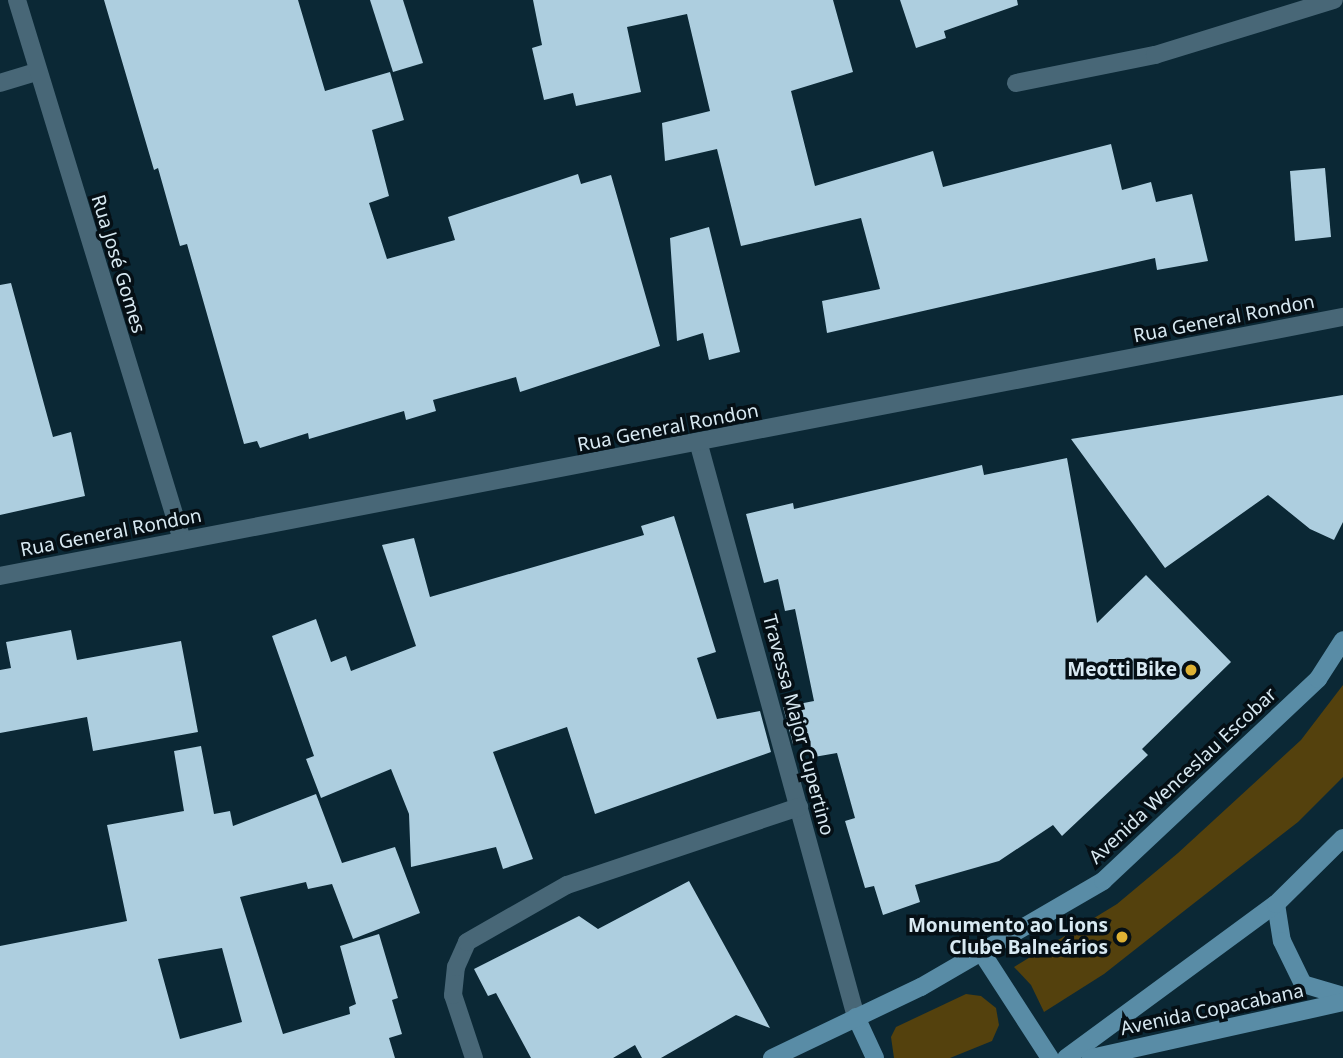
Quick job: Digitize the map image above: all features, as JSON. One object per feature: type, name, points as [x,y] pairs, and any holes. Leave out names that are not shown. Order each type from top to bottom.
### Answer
[{"type":"main road","name":"Avenida Wenceslau Escobar","points":[[772,1058],[982,953],[1103,881],[1318,679],[1343,640]]},
{"type":"main road","points":[[1066,1058],[1276,904],[1343,838]]},
{"type":"main road","name":"Avenida Copacabana","points":[[1276,904],[1282,941],[1303,984],[1343,996]]},
{"type":"main road","points":[[982,953],[1050,1058]]},
{"type":"main road","name":"Avenida Copacabana","points":[[1091,1058],[1343,1003]]},
{"type":"main road","points":[[856,1017],[875,1058]]},
{"type":"street","name":"Rua José Gomes","points":[[17,0],[181,540]]},
{"type":"street","points":[[1016,83],[1156,55],[1334,0]]},
{"type":"street","points":[[0,83],[37,72]]},
{"type":"street","name":"Rua General Rondon","points":[[0,576],[699,445],[1343,317]]},
{"type":"street","name":"Travessa Major Cupertino","points":[[699,445],[856,1017]]},
{"type":"street","points":[[474,1058],[453,995],[456,967],[467,942],[567,886],[799,807]]},
{"type":"shaded area","points":[[1343,685],[1343,777],[1298,822],[1104,974],[1044,1012],[1031,985],[1014,967],[1117,904],[1178,853],[1301,740]]},
{"type":"shaded area","points":[[966,994],[981,996],[996,1008],[999,1025],[992,1041],[950,1058],[894,1058],[891,1037],[896,1027]]},
{"type":"building","points":[[104,0],[298,0],[325,91],[390,72],[404,120],[372,130],[389,196],[369,203],[387,259],[455,240],[448,217],[578,174],[581,184],[611,175],[660,346],[520,392],[516,377],[433,400],[436,411],[406,420],[404,411],[309,439],[308,433],[260,448],[257,441],[244,444],[187,244],[180,246],[158,168],[154,170]]},
{"type":"building","points":[[370,0],[403,0],[423,63],[393,72]]},
{"type":"building","points":[[533,0],[833,0],[853,72],[791,91],[815,186],[933,151],[943,187],[1111,144],[1122,190],[1151,182],[1156,202],[1192,194],[1208,261],[1157,270],[1155,258],[827,333],[822,301],[880,289],[861,218],[741,246],[717,149],[665,161],[662,123],[710,111],[687,14],[627,27],[641,92],[576,106],[573,93],[544,100],[532,48],[542,45]]},
{"type":"building","points":[[900,0],[1017,0],[1018,5],[944,31],[946,38],[916,48]]},
{"type":"building","points":[[1325,168],[1331,237],[1295,241],[1290,171]]},
{"type":"building","points":[[709,227],[740,352],[709,360],[703,333],[677,341],[670,238]]},
{"type":"building","points":[[11,283],[53,437],[71,432],[85,496],[0,515],[0,285]]},
{"type":"building","points":[[1343,395],[1343,522],[1334,540],[1310,529],[1268,495],[1165,568],[1071,439]]},
{"type":"building","points":[[1067,458],[1097,623],[1146,575],[1231,662],[1142,749],[1148,755],[1062,836],[1053,825],[999,861],[915,885],[920,902],[883,915],[874,886],[865,888],[845,821],[855,818],[837,753],[814,757],[808,739],[793,744],[783,707],[814,701],[795,609],[785,611],[778,579],[764,583],[746,514],[793,503],[794,509],[982,465],[984,475]]},
{"type":"building","points":[[674,516],[716,652],[697,658],[717,719],[760,711],[771,752],[595,814],[567,727],[493,752],[533,859],[503,869],[496,847],[411,867],[409,814],[391,769],[321,798],[306,759],[314,756],[272,636],[316,619],[331,662],[346,656],[351,671],[416,646],[382,545],[414,538],[430,597],[644,535],[641,526]]},
{"type":"building","points":[[71,630],[77,660],[181,641],[198,732],[93,751],[87,717],[0,733],[0,670],[11,668],[6,642]]},
{"type":"building","points":[[201,746],[214,814],[230,811],[233,826],[316,794],[342,863],[395,847],[420,913],[353,939],[332,884],[308,889],[306,882],[240,897],[283,1034],[350,1014],[349,1007],[356,1004],[340,946],[379,934],[398,998],[392,1000],[402,1034],[389,1038],[395,1058],[0,1058],[0,946],[127,921],[107,825],[184,811],[174,751]],"holes":[[[222,948],[242,1022],[180,1039],[158,959]]]},
{"type":"building","points":[[689,881],[770,1028],[736,1015],[661,1058],[642,1058],[635,1045],[613,1058],[531,1058],[496,993],[488,996],[474,969],[579,916],[598,929]]},
{"type":"place","name":"Meotti Bike","points":[[1191,670]]},
{"type":"place","name":"Monumento ao Lions Clube Balneários","points":[[1122,937]]}]
